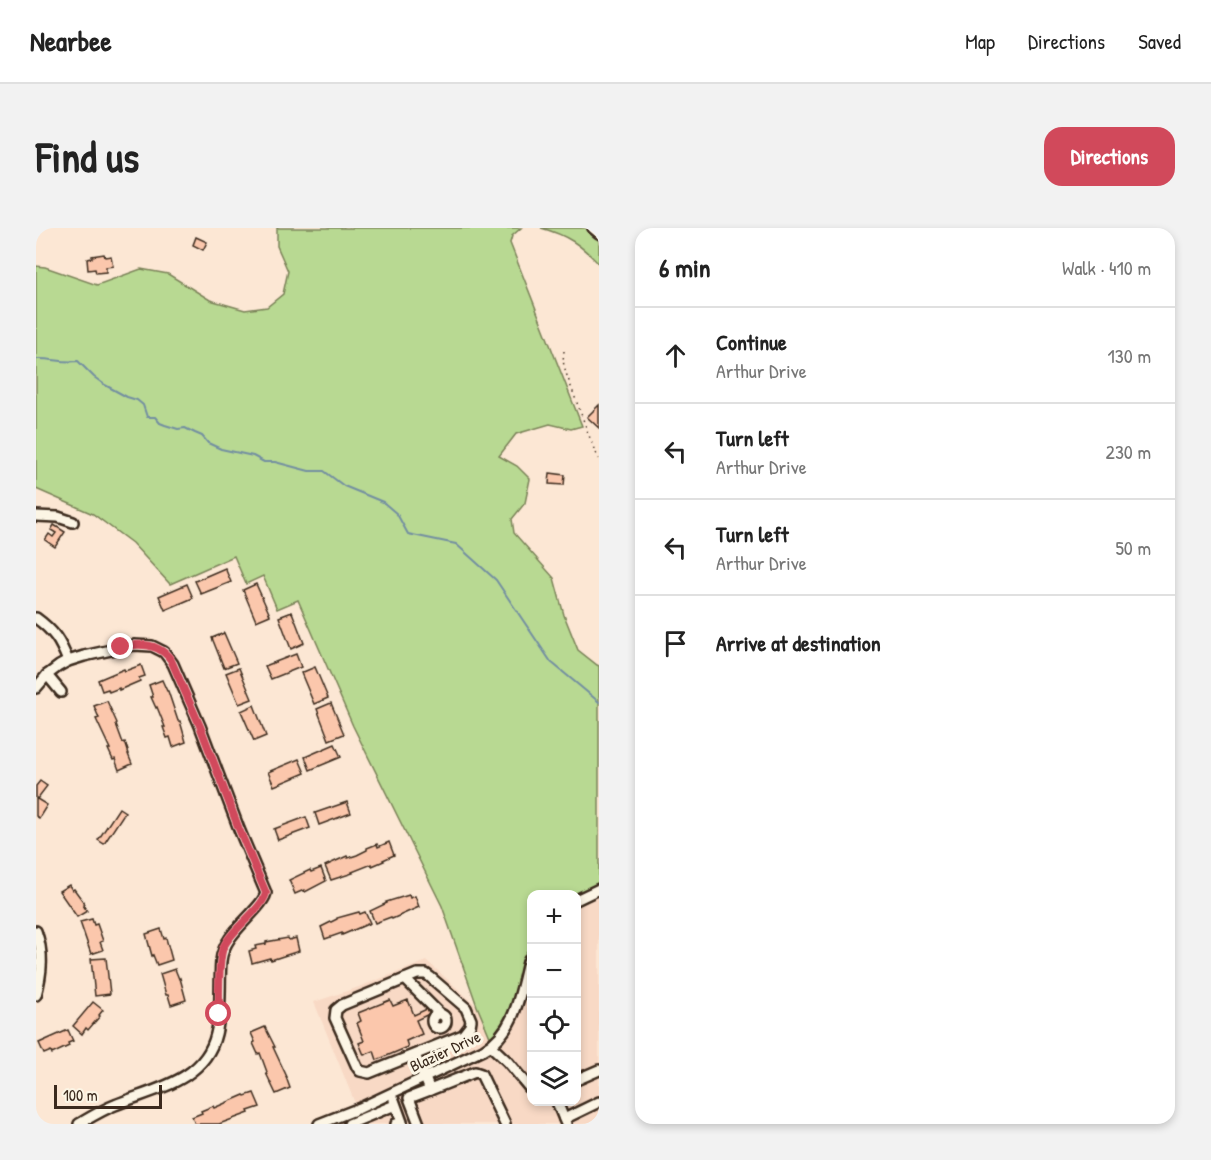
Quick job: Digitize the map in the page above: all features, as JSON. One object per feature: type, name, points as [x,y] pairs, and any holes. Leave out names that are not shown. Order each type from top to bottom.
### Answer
[{"type":"street","points":[[593,228],[599,233]]},
{"type":"street","points":[[36,516],[57,516],[73,522]]},
{"type":"street","points":[[36,618],[57,637],[68,661]]},
{"type":"street","points":[[36,688],[47,675],[68,661],[121,647],[138,645],[157,648],[168,656],[200,726],[266,893],[263,902],[232,935],[223,949],[217,1031],[204,1060],[183,1078],[113,1106],[79,1124]]},
{"type":"street","points":[[47,675],[61,692]]},
{"type":"street","points":[[581,898],[599,889]]},
{"type":"street","points":[[36,931],[42,955],[41,975],[36,995]]},
{"type":"street","name":"Blazier Drive","points":[[319,1124],[360,1108],[491,1046],[503,1035],[514,1015],[527,966]]},
{"type":"street","points":[[417,974],[426,974],[462,1003],[471,1020],[463,1035],[369,1073],[360,1071],[357,1067],[335,1014],[342,1005],[417,974]]},
{"type":"street","points":[[405,979],[442,1015],[462,1003]]},
{"type":"street","points":[[491,1046],[508,1062],[527,1086]]},
{"type":"street","points":[[415,1055],[430,1090]]},
{"type":"street","points":[[581,1078],[599,1070]]},
{"type":"street","points":[[419,1124],[409,1098],[475,1072],[481,1074],[505,1124]]},
{"type":"street","points":[[391,1092],[402,1122],[396,1124]]},
{"type":"street","points":[[558,1106],[565,1121],[599,1102]]},
{"type":"street","points":[[349,1124],[395,1105]]},
{"type":"path","points":[[564,351],[563,361],[566,373],[599,459]]},
{"type":"shaded area","points":[[599,896],[599,1124],[319,1124],[357,1108],[314,1002],[427,961],[477,1006],[495,1048],[513,1027],[527,994],[527,1106],[581,1106],[581,905]]},
{"type":"green space","points":[[277,228],[521,228],[512,236],[510,243],[582,426],[571,429],[550,424],[516,434],[499,456],[517,466],[530,479],[525,503],[512,519],[514,533],[554,578],[564,615],[578,650],[599,666],[599,889],[581,898],[581,890],[527,890],[527,970],[521,992],[493,1044],[477,1006],[442,906],[353,726],[298,600],[277,609],[263,576],[246,584],[234,556],[170,584],[132,543],[93,514],[36,489],[36,266],[97,285],[141,269],[168,274],[210,300],[245,310],[267,307],[283,294],[288,271],[277,246]]},
{"type":"green space","points":[[541,228],[599,228],[599,264],[573,242]]},
{"type":"building","points":[[196,237],[207,242],[203,250],[193,245]]},
{"type":"building","points":[[104,254],[105,257],[111,256],[113,266],[106,267],[106,272],[96,273],[95,269],[88,270],[87,259]]},
{"type":"building","points":[[599,405],[599,428],[587,417]]},
{"type":"building","points":[[550,473],[565,475],[564,485],[549,484]]},
{"type":"building","points":[[54,525],[65,532],[55,547],[45,540],[49,534],[53,537],[56,533],[51,530]]},
{"type":"building","points":[[225,568],[231,582],[201,594],[195,581]]},
{"type":"building","points":[[187,584],[193,598],[165,610],[159,596]]},
{"type":"building","points":[[256,584],[270,615],[256,621],[243,590]]},
{"type":"building","points":[[292,612],[304,643],[291,649],[279,617]]},
{"type":"building","points":[[224,633],[237,663],[224,668],[212,638]]},
{"type":"building","points":[[296,654],[301,667],[271,679],[265,666]]},
{"type":"building","points":[[141,665],[145,676],[139,678],[140,681],[119,690],[119,688],[109,692],[108,689],[102,691],[98,680],[124,669],[125,671]]},
{"type":"building","points":[[315,667],[328,698],[314,704],[301,673]]},
{"type":"building","points":[[239,668],[252,699],[239,704],[226,673]]},
{"type":"building","points":[[162,680],[178,721],[180,721],[186,742],[173,747],[170,737],[167,738],[163,727],[165,727],[151,697],[153,697],[149,685]]},
{"type":"building","points":[[107,701],[132,764],[119,770],[96,719],[99,718],[94,706]]},
{"type":"building","points":[[331,703],[344,734],[329,740],[317,709]]},
{"type":"building","points":[[254,705],[266,736],[254,741],[241,711]]},
{"type":"building","points":[[335,744],[341,757],[310,770],[305,757]]},
{"type":"building","points":[[299,759],[305,773],[274,786],[268,772]]},
{"type":"building","points":[[40,781],[47,786],[37,799],[47,805],[39,818],[36,816],[36,786]]},
{"type":"building","points":[[347,802],[351,813],[319,825],[315,813]]},
{"type":"building","points":[[119,808],[125,812],[104,844],[98,840]]},
{"type":"building","points":[[306,817],[310,828],[278,840],[274,829]]},
{"type":"building","points":[[389,842],[394,855],[372,866],[372,864],[331,880],[325,866],[347,856],[348,858],[357,855],[377,844],[378,847]]},
{"type":"building","points":[[321,868],[326,881],[305,892],[304,890],[295,894],[289,880],[310,870],[311,872]]},
{"type":"building","points":[[69,885],[85,904],[83,905],[87,911],[77,917],[59,891]]},
{"type":"building","points":[[409,895],[410,898],[415,896],[419,907],[392,919],[391,917],[375,923],[370,911],[386,902]]},
{"type":"building","points":[[359,912],[360,914],[365,912],[370,923],[342,935],[342,933],[325,939],[321,927],[337,918]]},
{"type":"building","points":[[92,919],[94,925],[97,924],[103,941],[100,942],[103,950],[91,954],[80,922]]},
{"type":"building","points":[[161,929],[172,960],[157,965],[146,934]]},
{"type":"building","points":[[288,938],[289,940],[296,938],[299,951],[252,963],[249,951],[256,949],[255,946]]},
{"type":"building","points":[[106,958],[110,994],[95,996],[91,959]]},
{"type":"building","points":[[175,969],[186,1000],[171,1005],[160,974]]},
{"type":"building","points":[[390,1000],[393,1006],[408,1000],[414,1015],[429,1008],[431,1013],[416,1020],[422,1034],[406,1041],[408,1047],[377,1060],[374,1051],[364,1055],[359,1043],[364,1041],[357,1023],[361,1021],[358,1013]]},
{"type":"building","points":[[93,1002],[103,1010],[88,1030],[86,1028],[82,1034],[73,1026]]},
{"type":"building","points":[[265,1027],[290,1088],[276,1094],[260,1053],[258,1054],[253,1043],[255,1042],[251,1033]]},
{"type":"building","points":[[68,1030],[73,1041],[68,1043],[69,1046],[52,1054],[51,1051],[44,1054],[39,1043]]},
{"type":"building","points":[[254,1093],[260,1107],[248,1111],[249,1113],[219,1124],[195,1124],[192,1117],[202,1113],[201,1111]]},
{"type":"waterway","points":[[36,359],[78,361],[105,385],[137,400],[143,405],[147,417],[155,417],[160,423],[178,429],[185,428],[221,449],[253,456],[264,462],[275,462],[309,471],[324,471],[344,486],[383,502],[397,514],[408,534],[456,544],[496,580],[551,662],[599,702]]},
{"type":"route","points":[[121,647],[153,646],[164,652],[171,660],[200,726],[266,893],[263,902],[243,922],[223,949],[219,1014]]}]
